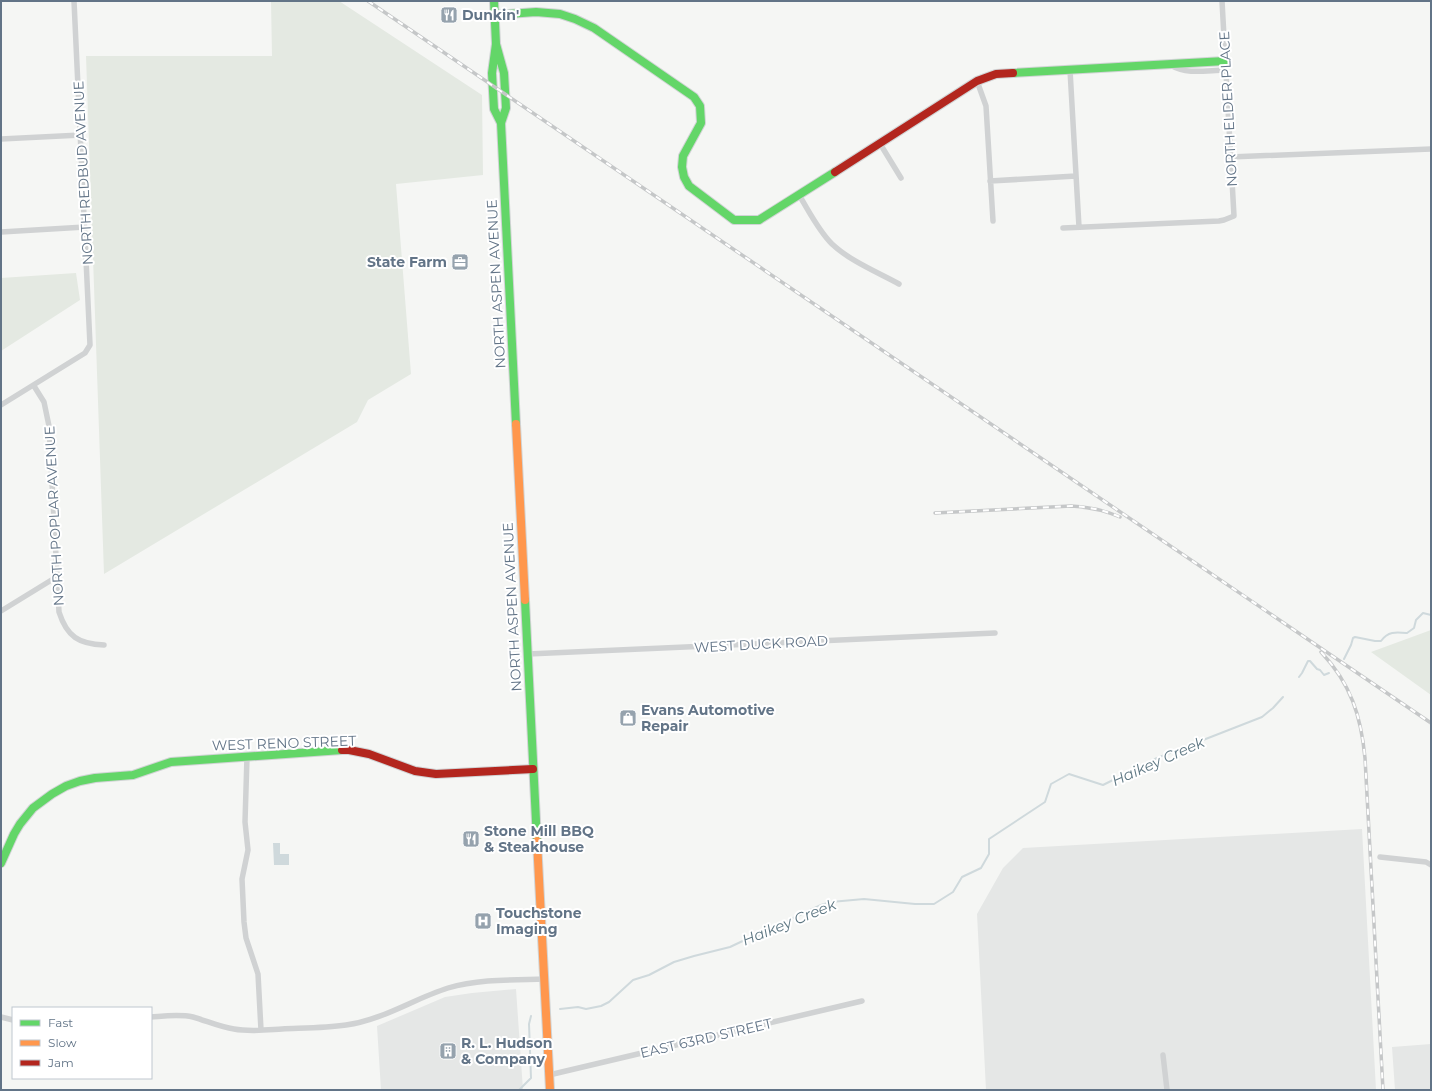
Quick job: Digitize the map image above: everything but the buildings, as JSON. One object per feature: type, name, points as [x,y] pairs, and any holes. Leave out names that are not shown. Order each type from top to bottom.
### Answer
[{"type":"street","name":"NORTH REDBUD AVENUE","points":[[34,386],[85,353],[90,345],[74,1]]},
{"type":"street","name":"NORTH ASPEN AVENUE","points":[[494,1],[496,44],[492,73],[494,110],[501,123]]},
{"type":"street","name":"NORTH ELDER PLACE","points":[[1079,228],[1219,221],[1234,216],[1222,1]]},
{"type":"street","points":[[495,15],[536,12],[560,14],[575,19],[594,28],[694,97],[700,106],[701,123],[683,156],[682,167],[684,177],[689,186],[734,220],[747,221],[759,220],[879,142],[977,81],[996,74],[1225,61]]},
{"type":"street","name":"NORTH ASPEN AVENUE","points":[[496,44],[504,73],[506,108],[501,123],[550,1090]]},
{"type":"street","points":[[1171,65],[1175,68],[1192,71],[1225,70]]},
{"type":"street","points":[[1063,228],[1079,228],[1070,70]]},
{"type":"street","points":[[977,81],[986,106],[993,221]]},
{"type":"street","points":[[1,139],[81,135]]},
{"type":"street","points":[[879,142],[901,178]]},
{"type":"street","points":[[1230,158],[1431,149]]},
{"type":"street","points":[[990,181],[1076,176]]},
{"type":"street","points":[[799,195],[832,244],[846,255],[899,284]]},
{"type":"street","points":[[1,232],[85,227]]},
{"type":"street","points":[[1,405],[34,386]]},
{"type":"street","name":"NORTH POPLAR AVENUE","points":[[34,386],[44,402],[48,416],[59,612],[68,631],[82,642],[104,645]]},
{"type":"street","points":[[1,610],[58,576]]},
{"type":"street","name":"WEST DUCK ROAD","points":[[528,654],[995,633]]},
{"type":"street","name":"WEST RENO STREET","points":[[1,863],[10,841],[27,815],[39,803],[66,786],[80,781],[133,775],[171,762],[349,750],[369,754],[415,771],[436,774],[533,769]]},
{"type":"street","points":[[247,757],[245,822],[248,850],[242,879],[246,938],[258,974],[261,1030]]},
{"type":"street","points":[[1380,857],[1426,862],[1431,865]]},
{"type":"street","points":[[152,1016],[184,1016],[233,1029],[261,1030],[347,1025],[378,1018],[432,994],[465,984],[544,979]]},
{"type":"street","name":"EAST 63RD STREET","points":[[550,1075],[862,1001]]},
{"type":"street","points":[[1,1017],[12,1020]]},
{"type":"street","points":[[1163,1055],[1167,1090]]},
{"type":"shaded area","points":[[271,1],[339,1],[482,95],[483,175],[396,184],[411,374],[368,400],[357,422],[104,574],[86,56],[272,56]]},
{"type":"shaded area","points":[[76,273],[80,300],[1,351],[1,278]]},
{"type":"shaded area","points":[[1431,630],[1431,695],[1371,652]]},
{"type":"shaded area","points":[[1362,829],[1376,1090],[986,1090],[977,914],[1003,868],[1023,848]]},
{"type":"shaded area","points":[[273,843],[280,843],[280,854],[289,854],[289,865],[274,865]]},
{"type":"shaded area","points":[[516,989],[523,1090],[381,1090],[377,1026],[445,997]]},
{"type":"shaded area","points":[[1431,1044],[1431,1090],[1395,1090],[1392,1047]]},
{"type":"waterway","name":"Haikey Creek","points":[[1344,659],[1353,638],[1355,637],[1381,641],[1386,635],[1389,634],[1396,632],[1407,633],[1414,628],[1416,620],[1423,613],[1431,615]]},
{"type":"waterway","name":"Haikey Creek","points":[[1299,677],[1308,661],[1310,661],[1324,675],[1329,673]]},
{"type":"waterway","name":"Haikey Creek","points":[[560,1009],[578,1007],[586,1009],[601,1006],[609,1002],[633,980],[649,975],[674,962],[730,947],[749,938],[771,932],[793,918],[831,902],[864,899],[915,904],[934,904],[953,892],[962,877],[981,868],[989,854],[989,839],[1045,802],[1051,784],[1069,774],[1103,785],[1157,758],[1262,717],[1283,697]]},
{"type":"waterway","name":"Haikey Creek","points":[[519,1090],[531,1078],[529,1024],[531,1016]]},
{"type":"railway","points":[[368,1],[1431,723]]},
{"type":"railway","points":[[935,513],[1071,506],[1096,509],[1120,517]]},
{"type":"railway","points":[[1321,652],[1340,676],[1347,689],[1353,701],[1361,728],[1365,758],[1383,1090]]},
{"type":"traffic: fast","points":[[494,1],[496,44],[492,73],[494,109],[501,123]]},
{"type":"traffic: fast","points":[[495,15],[536,12],[560,14],[575,19],[594,28],[694,97],[700,106],[701,123],[683,156],[682,167],[684,177],[689,186],[734,220],[759,220],[835,172]]},
{"type":"traffic: fast","points":[[496,44],[504,73],[506,108],[501,123],[516,424]]},
{"type":"traffic: fast","points":[[1013,73],[1225,61]]},
{"type":"traffic: fast","points":[[525,600],[537,841]]},
{"type":"traffic: fast","points":[[1,863],[14,834],[33,808],[52,794],[66,786],[80,781],[95,778],[133,775],[171,762],[342,750]]},
{"type":"traffic: slow","points":[[516,424],[525,600]]},
{"type":"traffic: slow","points":[[537,841],[550,1090]]},
{"type":"traffic: jam","points":[[835,172],[977,81],[996,74],[1013,73]]},
{"type":"traffic: jam","points":[[342,750],[369,754],[415,771],[436,774],[533,769]]},
{"type":"place","name":"Dunkin'","points":[[449,15]]},
{"type":"place","name":"State Farm","points":[[460,262]]},
{"type":"place","name":"Evans Automotive Repair","points":[[628,718]]},
{"type":"place","name":"Stone Mill BBQ & Steakhouse","points":[[471,839]]},
{"type":"place","name":"Touchstone Imaging","points":[[483,921]]},
{"type":"place","name":"R. L. Hudson & Company","points":[[448,1051]]}]
